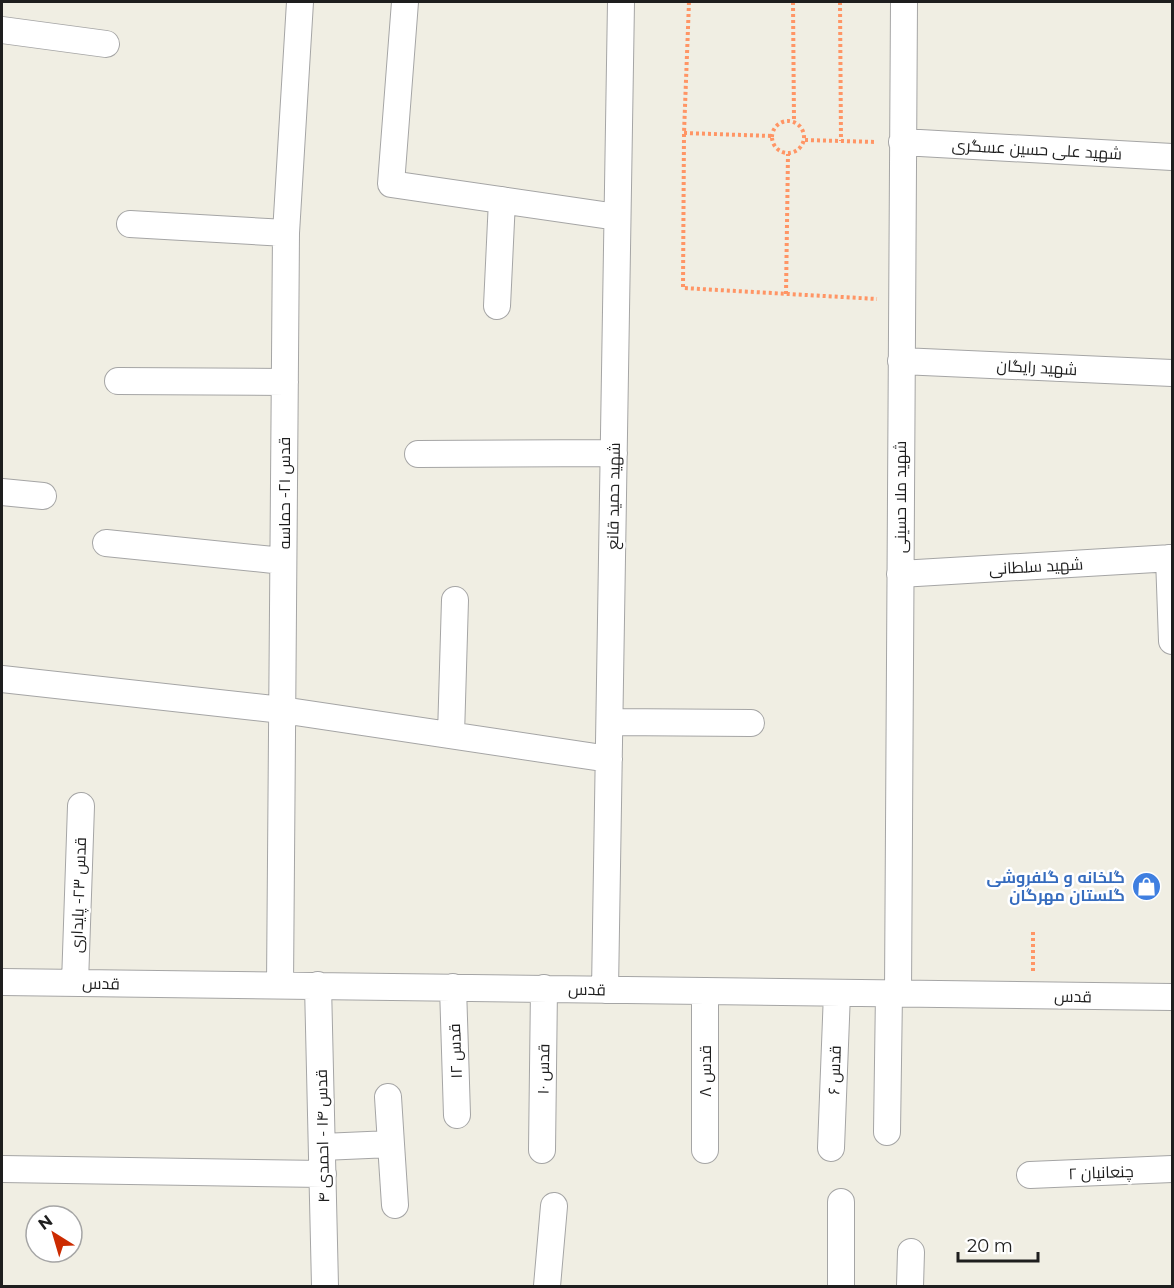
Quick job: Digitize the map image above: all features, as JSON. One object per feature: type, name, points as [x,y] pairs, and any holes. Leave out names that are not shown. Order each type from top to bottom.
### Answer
[{"type":"street","name":"قدس ۲۱- حماسه","points":[[280,985],[286,233],[300,2]]},
{"type":"street","points":[[405,2],[391,184],[617,217]]},
{"type":"street","name":"شهید حمید قانع","points":[[605,990],[621,2]]},
{"type":"street","name":"شهید ملا حسینی","points":[[887,1132],[894,993],[904,2]]},
{"type":"street","points":[[2,30],[106,44]]},
{"type":"street","name":"شهید علی حسین عسگری","points":[[902,142],[1173,157]]},
{"type":"street","points":[[497,306],[502,200]]},
{"type":"street","points":[[130,224],[286,233]]},
{"type":"street","name":"شهید رایگان","points":[[901,361],[1173,373]]},
{"type":"street","points":[[118,381],[285,382]]},
{"type":"street","points":[[418,454],[614,453]]},
{"type":"street","points":[[2,492],[43,496]]},
{"type":"street","points":[[106,543],[284,561]]},
{"type":"street","points":[[1171,558],[1173,641]]},
{"type":"street","name":"شهید سلطانی","points":[[900,574],[1171,558]]},
{"type":"street","points":[[451,735],[455,600]]},
{"type":"street","points":[[2,679],[282,710],[609,759]]},
{"type":"street","points":[[610,722],[751,723]]},
{"type":"street","name":"قدس ۲۳- پایداری","points":[[75,983],[81,806]]},
{"type":"street","name":"قدس","points":[[2,982],[1173,997]]},
{"type":"street","name":"قدس ۱۴ - احمدی ۴","points":[[318,985],[326,1287]]},
{"type":"street","name":"قدس ۱۲","points":[[453,987],[457,1115]]},
{"type":"street","name":"قدس ۱۰","points":[[542,1150],[544,988]]},
{"type":"street","name":"قدس ۸","points":[[705,991],[705,1150]]},
{"type":"street","name":"قدس ۶","points":[[831,1148],[837,993]]},
{"type":"street","points":[[388,1097],[395,1205]]},
{"type":"street","points":[[322,1147],[391,1144]]},
{"type":"street","points":[[2,1169],[323,1174]]},
{"type":"street","name":"چنعانیان ۲","points":[[1030,1174],[1173,1169]]},
{"type":"street","points":[[841,1202],[841,1287]]},
{"type":"street","points":[[547,1287],[554,1206]]},
{"type":"street","points":[[910,1287],[911,1252]]},
{"type":"path","points":[[689,2],[684,133],[683,288],[901,301]]},
{"type":"path","points":[[793,2],[794,121]]},
{"type":"path","points":[[840,2],[841,141]]},
{"type":"path","points":[[783,120],[794,121],[803,129],[805,140],[799,150],[788,154],[777,150],[771,140],[774,128],[783,120]]},
{"type":"path","points":[[684,133],[772,136]]},
{"type":"path","points":[[805,140],[902,142]]},
{"type":"path","points":[[786,294],[788,154]]},
{"type":"path","points":[[1032,995],[1033,932]]},
{"type":"place","name":"گلخانه و گلفروشی گلستان مهرگان","points":[[1146,886]]}]
